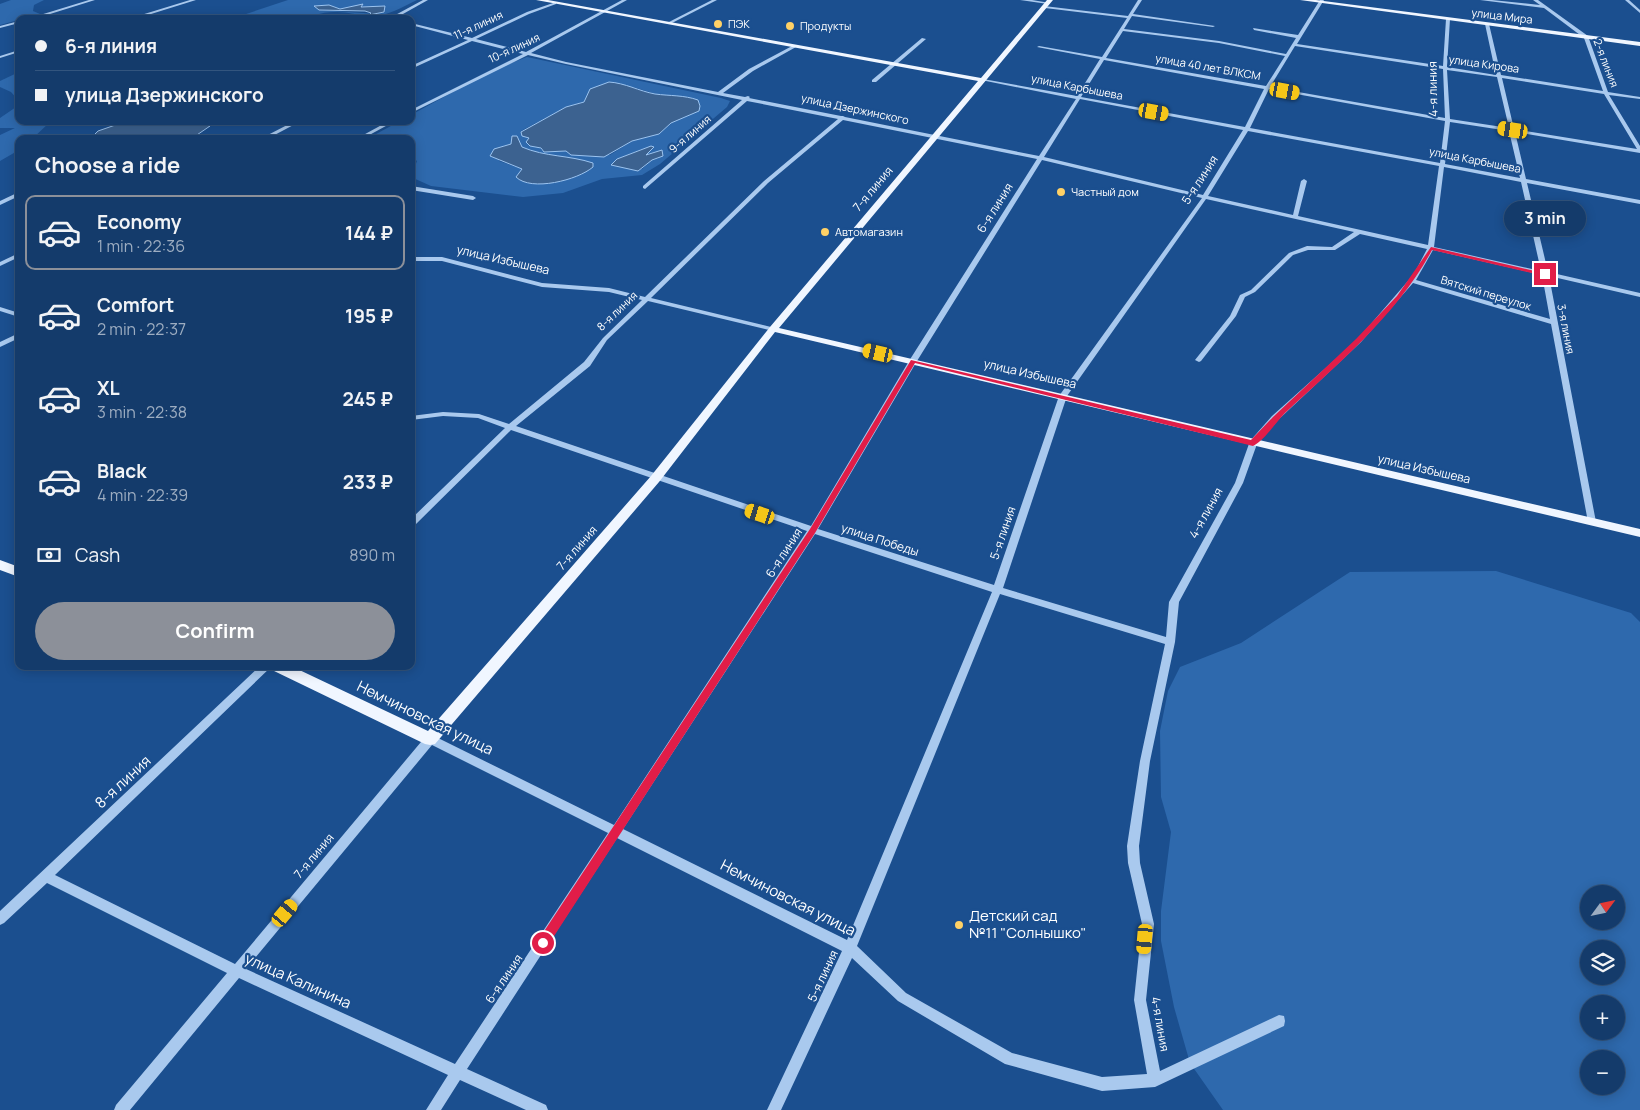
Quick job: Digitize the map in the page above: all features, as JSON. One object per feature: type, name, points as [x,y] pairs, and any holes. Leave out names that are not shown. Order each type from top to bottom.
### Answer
[{"type":"main road","name":"улица Карбышева","points":[[539,0],[983,80]]},
{"type":"main road","name":"улица Мира","points":[[1303,0],[1640,44]]},
{"type":"main road","name":"7-я линия","points":[[430,739],[655,479],[773,329],[1048,4]]},
{"type":"main road","name":"улица Избышева","points":[[773,329],[1063,396],[1253,443],[1640,534]]},
{"type":"main road","points":[[0,565],[15,571]]},
{"type":"main road","name":"Немчиновская улица","points":[[285,670],[430,739]]},
{"type":"street","points":[[42,15],[93,0]]},
{"type":"street","points":[[143,15],[194,0]]},
{"type":"street","points":[[398,15],[426,0]]},
{"type":"street","name":"10-я линия","points":[[415,110],[493,69],[530,53],[625,0]]},
{"type":"street","points":[[669,23],[715,0]]},
{"type":"street","points":[[1022,0],[1213,26]]},
{"type":"street","name":"6-я линия","points":[[433,1110],[812,531],[913,361],[1140,0]]},
{"type":"street","points":[[1482,0],[1547,8]]},
{"type":"street","name":"2-я линия","points":[[1535,0],[1586,37],[1606,93],[1640,150]]},
{"type":"street","points":[[1627,0],[1640,12]]},
{"type":"street","name":"5-я линия","points":[[774,1110],[850,948],[997,591],[1063,396],[1205,197],[1247,128],[1267,88],[1321,1]]},
{"type":"street","name":"11-я линия","points":[[415,66],[555,3]]},
{"type":"street","name":"4-я линия","points":[[1155,1080],[1140,1000],[1148,924],[1134,863],[1133,846],[1145,761],[1170,642],[1174,602],[1239,483],[1253,443],[1275,418],[1358,341],[1412,281],[1431,248],[1448,120],[1445,69],[1448,19]]},
{"type":"street","points":[[0,27],[15,23]]},
{"type":"street","name":"3-я линия","points":[[1487,24],[1545,274],[1592,522]]},
{"type":"street","name":"улица Дзержинского","points":[[415,25],[566,63],[1041,158],[1640,295]]},
{"type":"street","name":"улица Кирова","points":[[1254,29],[1297,41],[1445,69],[1640,98]]},
{"type":"street","points":[[1122,30],[1219,42],[1287,55]]},
{"type":"street","points":[[874,81],[924,39]]},
{"type":"street","points":[[720,93],[751,70],[794,46]]},
{"type":"street","name":"улица 40 лет ВЛКСМ","points":[[1039,48],[1448,120],[1640,150]]},
{"type":"street","points":[[0,57],[15,52]]},
{"type":"street","name":"улица Карбышева","points":[[983,80],[1640,202]]},
{"type":"street","name":"9-я линия","points":[[645,186],[748,98]]},
{"type":"street","name":"8-я линия","points":[[415,520],[510,427],[586,364],[605,339],[766,182],[843,117]]},
{"type":"street","points":[[270,135],[291,125]]},
{"type":"street","points":[[366,135],[385,125]]},
{"type":"street","points":[[1294,217],[1304,181]]},
{"type":"street","points":[[415,189],[473,198]]},
{"type":"street","points":[[0,203],[15,196]]},
{"type":"street","points":[[1199,360],[1233,316],[1242,296],[1253,290],[1291,254],[1307,248],[1333,249],[1358,232]]},
{"type":"street","points":[[0,264],[15,257]]},
{"type":"street","name":"улица Избышева","points":[[415,260],[442,259],[542,285],[609,290],[773,329]]},
{"type":"street","name":"Вятский переулок","points":[[1412,281],[1555,323]]},
{"type":"street","points":[[0,309],[15,314]]},
{"type":"street","points":[[0,345],[15,337]]},
{"type":"street","name":"улица Победы","points":[[415,418],[443,414],[479,416],[655,479],[812,531],[997,591],[1170,642]]},
{"type":"street","name":"8-я линия","points":[[0,919],[263,670]]},
{"type":"street","name":"Немчиновская улица","points":[[430,739],[850,948],[902,997],[1010,1059],[1102,1084],[1155,1080],[1279,1020]]},
{"type":"street","name":"7-я линия","points":[[120,1110],[430,739]]},
{"type":"street","name":"улица Калинина","points":[[45,876],[236,971],[541,1110]]},
{"type":"shaded area","points":[[11,0],[44,0],[34,5],[33,11],[40,14],[15,15],[15,21],[0,25],[0,4]]},
{"type":"shaded area","points":[[288,0],[417,0],[390,13],[381,15],[345,12],[327,12],[313,15],[243,15]],"holes":[[[329,5],[340,9],[371,6],[378,14],[319,10]]]},
{"type":"shaded area","points":[[363,4],[361,7],[385,6],[384,12],[369,15],[371,13],[365,11],[319,10],[314,6],[329,5],[340,9]]},
{"type":"shaded area","points":[[527,57],[730,101],[727,107],[660,164],[642,175],[602,179],[563,193],[523,197],[431,186],[415,179],[417,161],[415,159],[415,135],[374,135],[393,125],[415,125],[415,113],[495,69]],"holes":[[[633,87],[656,94],[698,100],[659,134],[632,141],[610,155],[571,155],[566,151],[544,152],[521,131],[566,107]],[[511,144],[540,155],[563,157],[521,171],[522,169],[499,161],[503,146]],[[653,148],[645,155],[656,152],[659,158],[652,160],[642,169],[617,159],[642,149]]]},
{"type":"shaded area","points":[[15,74],[15,96],[11,92],[0,87],[0,81]]},
{"type":"shaded area","points":[[609,82],[655,94],[693,98],[698,100],[699,111],[671,123],[659,134],[632,141],[604,157],[571,155],[566,151],[544,152],[541,148],[530,146],[526,142],[529,138],[522,136],[521,132],[566,107],[584,102],[590,89]]},
{"type":"shaded area","points":[[15,108],[15,125],[47,125],[36,135],[15,135],[15,152],[0,161],[0,135],[15,128],[0,128],[0,118]]},
{"type":"shaded area","points":[[115,125],[210,126],[197,135],[94,135],[98,131]]},
{"type":"shaded area","points":[[512,136],[517,136],[522,147],[539,153],[584,160],[593,163],[593,167],[566,180],[543,184],[532,184],[523,181],[516,177],[522,169],[490,156],[494,149],[511,144]]},
{"type":"shaded area","points":[[651,146],[654,147],[646,155],[662,150],[663,156],[652,160],[638,171],[611,165],[617,159]]},
{"type":"shaded area","points":[[1496,571],[1631,613],[1640,622],[1640,1110],[1223,1110],[1190,1063],[1174,1007],[1161,941],[1161,911],[1171,832],[1161,797],[1160,731],[1168,691],[1180,667],[1241,643],[1350,572]]},
{"type":"place","name":"ПЭК","points":[[718,24]]},
{"type":"place","name":"Продукты","points":[[790,26]]},
{"type":"place","name":"Частный дом","points":[[1061,192]]},
{"type":"place","name":"Автомагазин","points":[[825,232]]},
{"type":"place","name":"Детский сад №11 \"Солнышко\"","points":[[959,925]]},
{"type":"route","points":[[543,943],[812,531],[913,361],[1253,443],[1275,418],[1358,341],[1399,297],[1416,275],[1431,248],[1545,274]]}]
